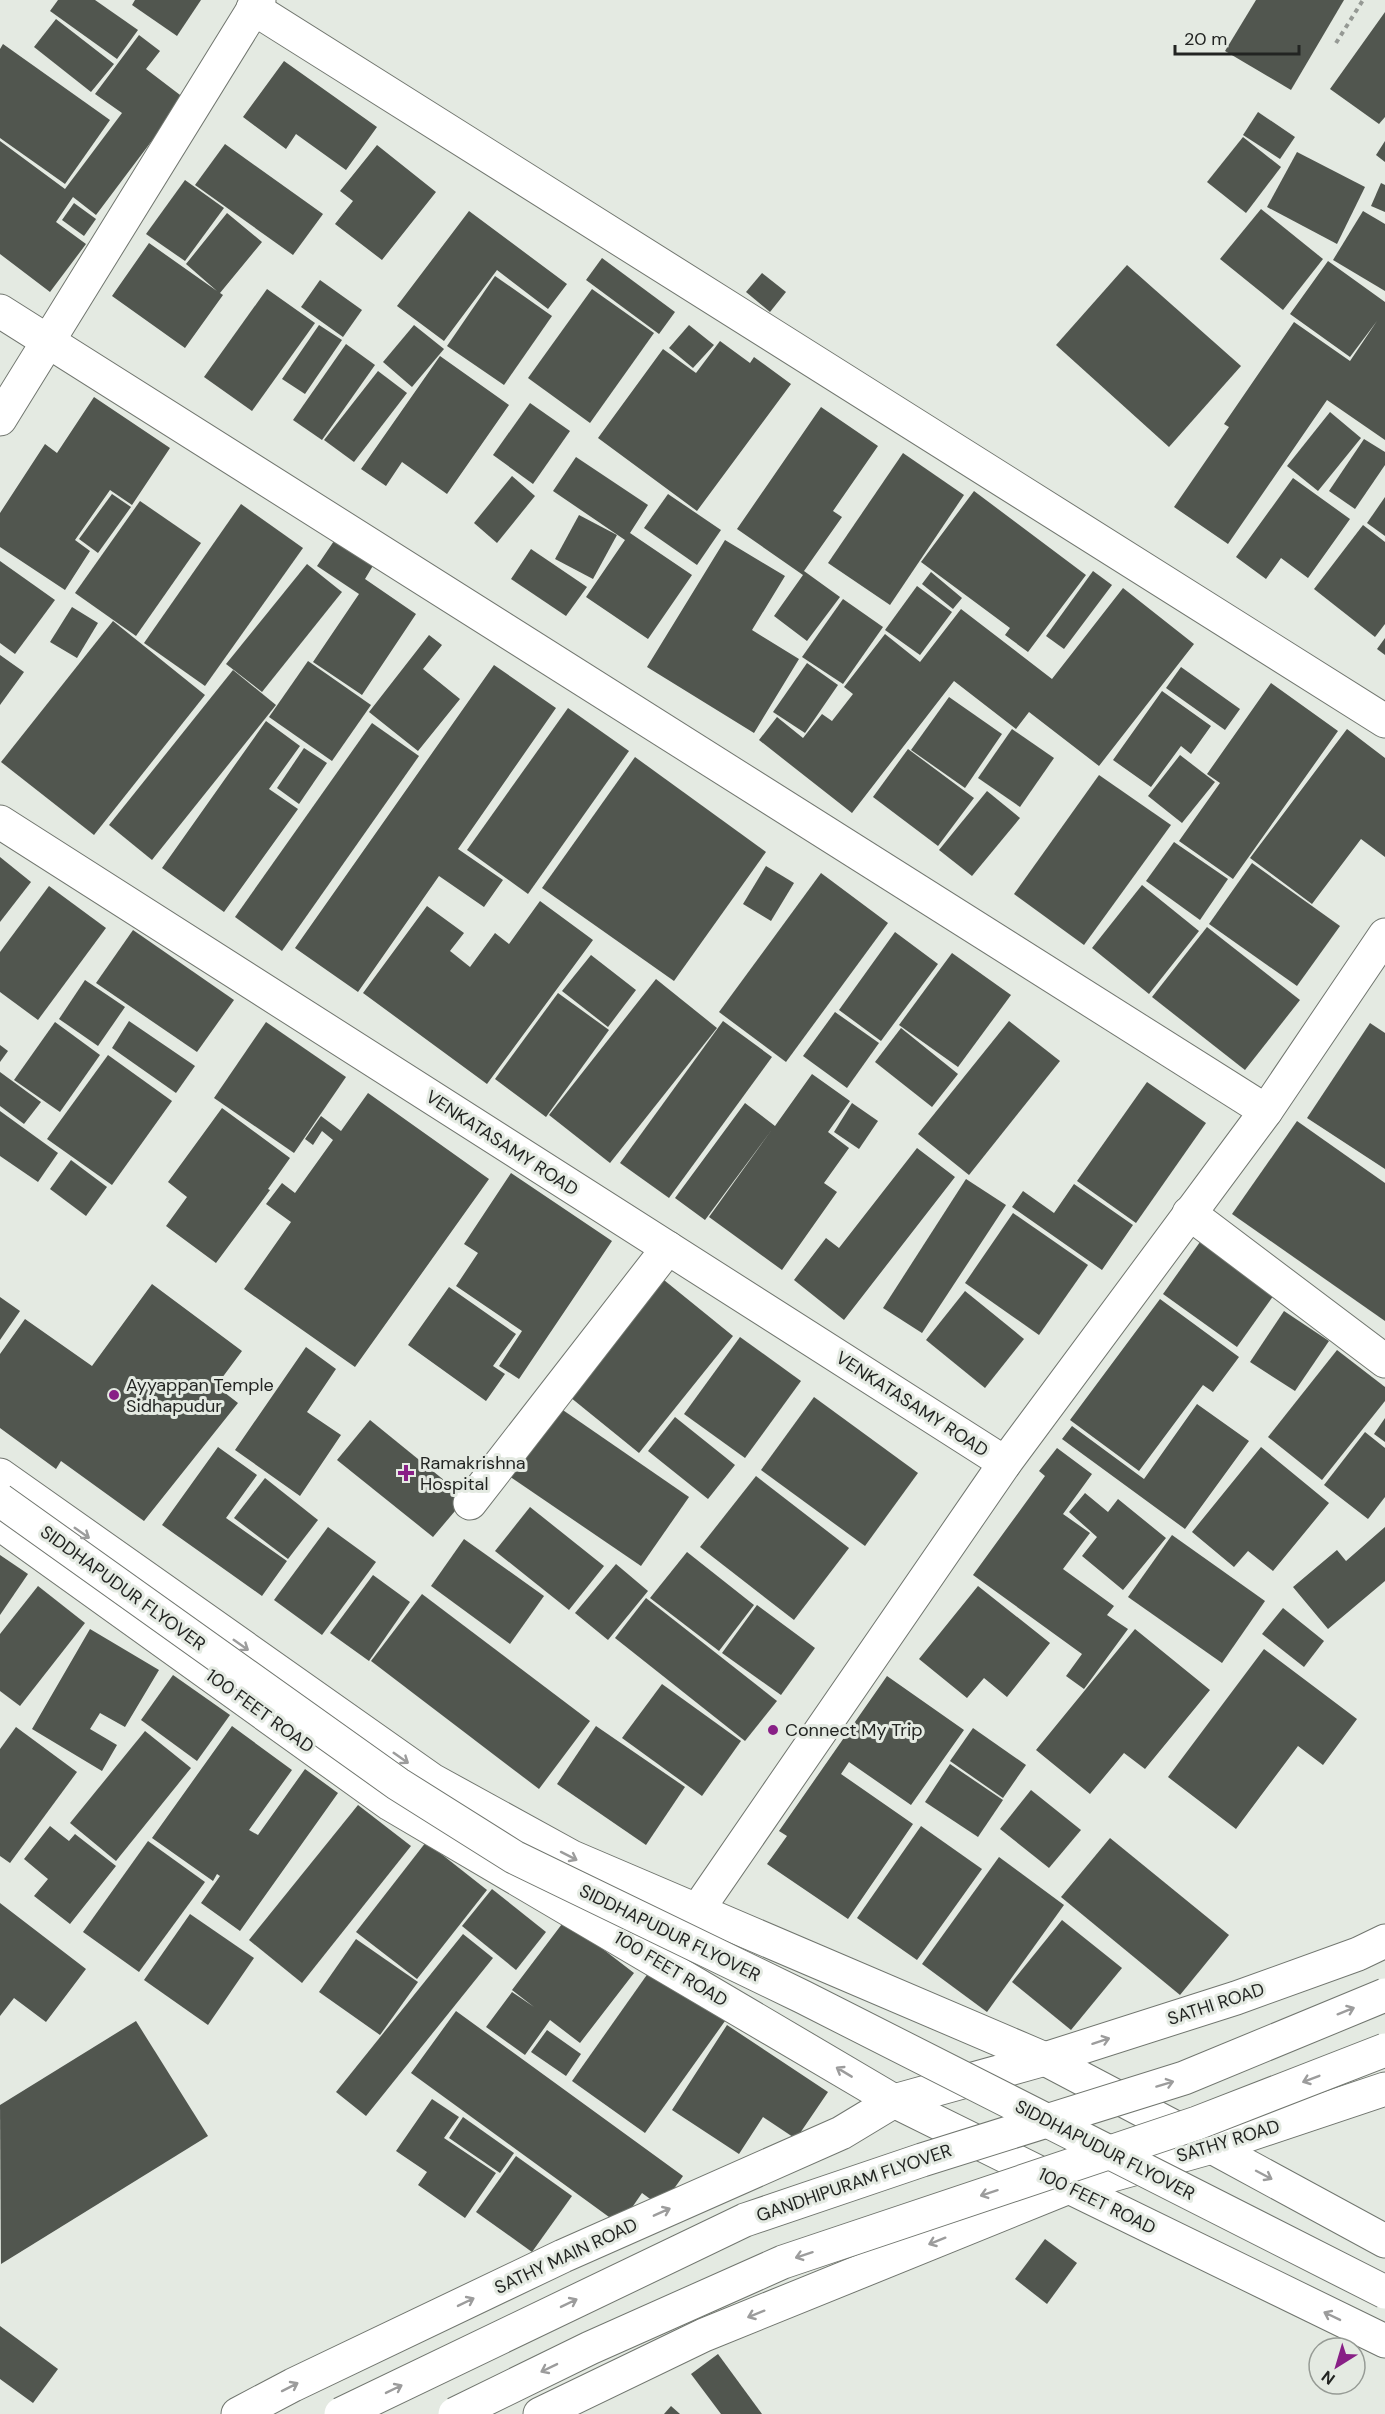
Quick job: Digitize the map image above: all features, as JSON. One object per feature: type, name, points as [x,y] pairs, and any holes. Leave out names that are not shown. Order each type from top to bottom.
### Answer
[{"type":"main road","points":[[0,419],[256,4],[1385,721]]},
{"type":"main road","points":[[0,312],[1266,1111]]},
{"type":"main road","name":"VENKATASAMY ROAD","points":[[0,822],[1005,1463]]},
{"type":"main road","points":[[663,1965],[696,1911],[1005,1463],[1266,1111],[1385,935]]},
{"type":"main road","points":[[1189,1213],[1385,1360]]},
{"type":"main road","points":[[470,1503],[668,1248]]},
{"type":"main road","points":[[0,1475],[432,1780],[572,1857],[1045,2059],[1385,2241]]},
{"type":"main road","name":"SIDDHAPUDUR FLYOVER","points":[[0,1500],[398,1784],[514,1857],[803,1997],[1385,2292]]},
{"type":"main road","name":"100 FEET ROAD","points":[[0,1524],[390,1804],[894,2101],[1385,2341]]},
{"type":"main road","name":"SATHI ROAD","points":[[894,2101],[1045,2059],[1236,1998],[1358,1954],[1385,1941]]},
{"type":"main road","name":"GANDHIPURAM FLYOVER","points":[[341,2414],[745,2220],[922,2160],[1184,2078],[1385,1995]]},
{"type":"main road","points":[[455,2414],[590,2348],[783,2262],[1197,2123],[1385,2050]]},
{"type":"main road","name":"SATHY ROAD","points":[[1069,2187],[1212,2147],[1385,2089]]},
{"type":"main road","name":"SATHY MAIN ROAD","points":[[238,2414],[293,2385],[562,2256],[841,2133],[894,2101]]},
{"type":"main road","points":[[540,2414],[704,2335],[1069,2187]]},
{"type":"path","points":[[1336,43],[1363,0]]},
{"type":"building","points":[[58,0],[95,0],[138,30],[117,59],[50,11]]},
{"type":"building","points":[[135,0],[201,0],[177,36],[132,5]]},
{"type":"building","points":[[1256,0],[1344,0],[1291,90],[1225,51]]},
{"type":"building","points":[[1385,12],[1385,117],[1379,124],[1330,89]]},
{"type":"building","points":[[56,19],[114,64],[91,92],[34,47]]},
{"type":"building","points":[[139,35],[160,51],[146,69],[184,98],[96,215],[73,197],[56,222],[86,244],[50,292],[0,254],[0,141],[65,189],[122,113],[95,94]]},
{"type":"building","points":[[3,44],[110,120],[65,184],[0,138],[0,49]]},
{"type":"building","points":[[284,61],[377,127],[346,170],[296,134],[286,149],[243,117]]},
{"type":"building","points":[[1258,112],[1295,137],[1280,159],[1243,135]]},
{"type":"building","points":[[1243,137],[1281,167],[1246,213],[1207,182]]},
{"type":"building","points":[[1385,141],[1385,162],[1376,155]]},
{"type":"building","points":[[225,144],[323,214],[293,255],[195,185]]},
{"type":"building","points":[[377,145],[436,192],[382,260],[335,224],[353,201],[340,191]]},
{"type":"building","points":[[1297,152],[1365,187],[1337,244],[1267,207]]},
{"type":"building","points":[[185,180],[224,208],[185,261],[146,234]]},
{"type":"building","points":[[1381,183],[1385,185],[1385,212],[1371,206]]},
{"type":"building","points":[[74,203],[96,219],[84,236],[62,220]]},
{"type":"building","points":[[1261,209],[1323,259],[1283,310],[1220,259]]},
{"type":"building","points":[[469,211],[567,284],[548,309],[497,270],[444,341],[397,306]]},
{"type":"building","points":[[1363,211],[1385,224],[1385,291],[1333,260]]},
{"type":"building","points":[[227,213],[262,242],[220,293],[223,295],[185,348],[112,296],[149,243],[217,291],[186,264]]},
{"type":"building","points":[[602,258],[675,312],[659,334],[586,280]]},
{"type":"building","points":[[1328,261],[1385,302],[1385,440],[1327,400],[1228,544],[1174,507],[1229,427],[1224,424],[1294,322],[1350,361],[1377,321],[1350,357],[1290,314]]},
{"type":"building","points":[[1127,265],[1241,366],[1169,447],[1056,345]]},
{"type":"building","points":[[762,273],[786,292],[770,312],[746,292]]},
{"type":"building","points":[[495,276],[552,316],[504,385],[447,346]]},
{"type":"building","points":[[320,280],[362,310],[343,337],[301,307]]},
{"type":"building","points":[[267,289],[315,323],[252,411],[204,377]]},
{"type":"building","points":[[592,289],[654,333],[590,423],[528,378]]},
{"type":"building","points":[[319,325],[342,340],[305,394],[282,379]]},
{"type":"building","points":[[414,325],[444,349],[412,387],[383,362]]},
{"type":"building","points":[[689,325],[714,345],[693,368],[669,348]]},
{"type":"building","points":[[720,341],[750,363],[754,357],[791,384],[697,511],[598,438],[663,349],[696,373]]},
{"type":"building","points":[[346,344],[375,365],[322,440],[293,420]]},
{"type":"building","points":[[440,356],[509,405],[447,494],[402,462],[386,486],[361,469]]},
{"type":"building","points":[[378,371],[407,393],[354,462],[324,440]]},
{"type":"building","points":[[94,397],[170,448],[132,505],[110,490],[75,540],[90,551],[65,590],[0,547],[0,513],[45,444],[57,453]]},
{"type":"building","points":[[530,403],[570,431],[533,484],[493,455]]},
{"type":"building","points":[[821,407],[878,446],[833,511],[842,517],[804,571],[840,597],[807,641],[774,616],[803,575],[737,529]]},
{"type":"building","points":[[1330,412],[1361,438],[1318,491],[1287,466]]},
{"type":"building","points":[[1364,439],[1385,452],[1385,465],[1355,509],[1329,491]]},
{"type":"building","points":[[903,453],[964,495],[890,605],[828,563]]},
{"type":"building","points":[[576,457],[648,505],[630,533],[692,575],[648,639],[586,597],[625,540],[553,491]]},
{"type":"building","points":[[512,476],[535,496],[497,543],[474,523]]},
{"type":"building","points":[[1293,478],[1350,519],[1308,578],[1281,558],[1266,579],[1236,557]]},
{"type":"building","points":[[974,491],[1086,575],[1028,652],[1005,635],[1010,628],[921,562]]},
{"type":"building","points":[[112,494],[131,507],[98,553],[79,539]]},
{"type":"building","points":[[668,494],[721,530],[697,565],[644,528]]},
{"type":"building","points":[[1385,497],[1385,536],[1367,523]]},
{"type":"building","points":[[140,501],[201,543],[136,636],[75,593]]},
{"type":"building","points":[[241,504],[303,548],[205,686],[144,643]]},
{"type":"building","points":[[579,515],[617,535],[593,579],[555,559]]},
{"type":"building","points":[[1363,525],[1385,542],[1385,624],[1375,637],[1314,589]]},
{"type":"building","points":[[336,538],[374,564],[365,579],[416,614],[362,695],[313,662],[359,594],[317,566]]},
{"type":"building","points":[[725,540],[785,576],[752,630],[799,659],[754,733],[647,667]]},
{"type":"building","points":[[531,549],[587,587],[566,616],[511,579]]},
{"type":"building","points":[[0,561],[55,600],[15,654],[0,643]]},
{"type":"building","points":[[307,564],[342,592],[262,692],[226,664]]},
{"type":"building","points":[[1093,571],[1112,585],[1064,649],[1046,636]]},
{"type":"building","points":[[931,572],[962,598],[953,609],[922,584]]},
{"type":"building","points":[[917,586],[952,612],[920,655],[885,630]]},
{"type":"building","points":[[1123,588],[1194,644],[1099,766],[1029,712],[1016,729],[954,681],[852,813],[759,740],[777,717],[803,738],[822,714],[832,721],[853,694],[844,687],[885,634],[920,662],[961,609],[1052,679]]},
{"type":"building","points":[[843,599],[883,627],[843,684],[802,657]]},
{"type":"building","points":[[72,607],[98,623],[77,658],[50,642]]},
{"type":"building","points":[[113,621],[205,695],[94,835],[1,762]]},
{"type":"building","points":[[429,635],[442,645],[423,669],[460,699],[418,751],[369,712]]},
{"type":"building","points":[[1385,638],[1385,655],[1377,649]]},
{"type":"building","points":[[0,655],[24,672],[0,705]]},
{"type":"building","points":[[308,661],[371,705],[332,761],[269,717]]},
{"type":"building","points":[[807,663],[838,685],[805,733],[773,712]]},
{"type":"building","points":[[494,665],[556,708],[458,849],[503,880],[484,907],[439,876],[358,992],[295,948]]},
{"type":"building","points":[[1181,667],[1240,709],[1225,730],[1166,688]]},
{"type":"building","points":[[233,670],[276,705],[152,860],[109,825]]},
{"type":"building","points":[[1271,683],[1338,731],[1233,879],[1179,841],[1220,783],[1207,774]]},
{"type":"building","points":[[1162,691],[1211,726],[1191,754],[1181,746],[1151,787],[1113,760]]},
{"type":"building","points":[[949,697],[1002,734],[965,788],[911,750]]},
{"type":"building","points":[[568,708],[629,751],[528,894],[467,850]]},
{"type":"building","points":[[266,721],[300,746],[269,789],[298,809],[224,912],[162,868]]},
{"type":"building","points":[[372,723],[419,756],[282,951],[235,917]]},
{"type":"building","points":[[1012,729],[1054,758],[1020,807],[978,778]]},
{"type":"building","points":[[1347,729],[1385,758],[1385,857],[1361,839],[1312,904],[1250,858]]},
{"type":"building","points":[[304,748],[327,763],[299,804],[277,788]]},
{"type":"building","points":[[908,749],[974,798],[938,846],[873,797]]},
{"type":"building","points":[[1180,755],[1215,782],[1182,823],[1148,796]]},
{"type":"building","points":[[635,757],[766,852],[674,981],[542,888]]},
{"type":"building","points":[[1099,775],[1171,825],[1084,945],[1014,894]]},
{"type":"building","points":[[987,791],[1020,818],[972,876],[939,850]]},
{"type":"building","points":[[1174,842],[1228,879],[1200,920],[1146,881]]},
{"type":"building","points":[[0,857],[31,882],[0,922]]},
{"type":"building","points":[[1252,863],[1340,926],[1297,986],[1209,924]]},
{"type":"building","points":[[766,866],[794,883],[771,921],[743,904]]},
{"type":"building","points":[[821,873],[888,923],[786,1062],[719,1012]]},
{"type":"building","points":[[1142,885],[1199,931],[1149,994],[1092,948]]},
{"type":"building","points":[[49,886],[106,928],[38,1020],[0,992],[0,952]]},
{"type":"building","points":[[540,901],[593,940],[487,1084],[363,993],[427,906],[464,933],[450,951],[470,967],[495,933],[509,944]]},
{"type":"building","points":[[1207,927],[1300,1000],[1245,1070],[1152,997]]},
{"type":"building","points":[[133,930],[234,1000],[197,1052],[96,983]]},
{"type":"building","points":[[895,932],[938,964],[881,1041],[839,1010]]},
{"type":"building","points":[[952,953],[1011,995],[958,1067],[899,1025]]},
{"type":"building","points":[[591,955],[636,990],[608,1027],[562,991]]},
{"type":"building","points":[[656,979],[717,1028],[610,1163],[549,1115]]},
{"type":"building","points":[[85,980],[125,1007],[98,1046],[59,1019]]},
{"type":"building","points":[[558,993],[609,1030],[546,1117],[495,1079]]},
{"type":"building","points":[[835,1012],[879,1043],[847,1088],[803,1056]]},
{"type":"building","points":[[129,1021],[195,1066],[176,1093],[112,1048]]},
{"type":"building","points":[[723,1021],[772,1057],[669,1198],[620,1163]]},
{"type":"building","points":[[1009,1021],[1060,1061],[969,1175],[918,1134]]},
{"type":"building","points":[[55,1022],[100,1055],[60,1112],[14,1080]]},
{"type":"building","points":[[266,1022],[346,1077],[294,1153],[214,1098]]},
{"type":"building","points":[[1370,1023],[1385,1033],[1385,1169],[1307,1118]]},
{"type":"building","points":[[901,1028],[958,1074],[932,1107],[875,1062]]},
{"type":"building","points":[[0,1045],[8,1051],[0,1062]]},
{"type":"building","points":[[108,1055],[172,1101],[112,1185],[47,1139]]},
{"type":"building","points":[[0,1072],[41,1102],[24,1124],[0,1106]]},
{"type":"building","points":[[812,1074],[850,1101],[828,1132],[849,1148],[824,1183],[837,1192],[782,1270],[709,1217],[773,1128],[705,1220],[675,1198],[745,1103],[775,1126]]},
{"type":"building","points":[[1147,1082],[1206,1123],[1136,1223],[1077,1181]]},
{"type":"building","points":[[368,1093],[489,1179],[355,1367],[244,1289],[291,1222],[266,1204],[282,1183],[295,1193],[333,1140],[322,1131],[313,1145],[305,1139],[321,1116],[341,1131]]},
{"type":"building","points":[[852,1103],[878,1121],[859,1149],[834,1132]]},
{"type":"building","points":[[222,1108],[290,1158],[268,1189],[270,1190],[216,1263],[166,1226],[187,1197],[168,1182]]},
{"type":"building","points":[[0,1111],[58,1153],[38,1182],[0,1156]]},
{"type":"building","points":[[1297,1121],[1385,1183],[1385,1321],[1232,1214]]},
{"type":"building","points":[[917,1148],[955,1177],[844,1320],[794,1280],[826,1238],[839,1248]]},
{"type":"building","points":[[71,1160],[107,1187],[86,1216],[50,1189]]},
{"type":"building","points":[[511,1173],[612,1241],[519,1379],[499,1366],[522,1331],[456,1286],[478,1253],[464,1244]]},
{"type":"building","points":[[966,1179],[1006,1205],[922,1333],[883,1308]]},
{"type":"building","points":[[1074,1184],[1133,1225],[1102,1270],[1012,1207],[1023,1191],[1054,1213]]},
{"type":"building","points":[[1013,1213],[1088,1265],[1039,1335],[965,1283]]},
{"type":"building","points":[[1200,1242],[1274,1295],[1237,1347],[1163,1294]]},
{"type":"building","points":[[659,1276],[733,1336],[639,1453],[565,1393]]},
{"type":"building","name":"Ayyappan Temple Sidhapudur","points":[[152,1284],[242,1351],[216,1386],[238,1403],[144,1521],[61,1461],[56,1469],[0,1428],[0,1354],[25,1319],[92,1366]]},
{"type":"building","points":[[449,1287],[516,1334],[493,1366],[505,1374],[486,1401],[408,1345]]},
{"type":"building","points":[[965,1291],[1024,1339],[985,1388],[926,1340]]},
{"type":"building","points":[[0,1297],[20,1311],[0,1340]]},
{"type":"building","points":[[1160,1299],[1239,1357],[1213,1392],[1203,1385],[1139,1471],[1070,1420]]},
{"type":"building","points":[[1284,1311],[1329,1341],[1295,1391],[1250,1362]]},
{"type":"building","points":[[740,1337],[801,1381],[745,1458],[684,1414]]},
{"type":"building","points":[[306,1347],[336,1369],[307,1412],[341,1435],[300,1496],[235,1450]]},
{"type":"building","points":[[1337,1350],[1385,1387],[1385,1401],[1322,1480],[1268,1437]]},
{"type":"building","points":[[814,1397],[918,1473],[865,1546],[761,1470]]},
{"type":"building","points":[[1197,1404],[1249,1441],[1185,1529],[1062,1439],[1072,1426],[1144,1479]]},
{"type":"building","points":[[557,1406],[689,1497],[641,1566],[509,1476]]},
{"type":"building","points":[[675,1417],[735,1465],[708,1499],[648,1451]]},
{"type":"building","points":[[1385,1418],[1385,1442],[1374,1434]]},
{"type":"building","points":[[370,1420],[466,1498],[433,1537],[337,1460]]},
{"type":"building","points":[[1365,1432],[1385,1448],[1385,1497],[1368,1519],[1324,1485]]},
{"type":"building","points":[[218,1447],[257,1475],[226,1518],[287,1561],[262,1596],[162,1525]]},
{"type":"building","points":[[1261,1447],[1329,1503],[1273,1571],[1248,1551],[1234,1567],[1192,1532]]},
{"type":"building","points":[[1057,1448],[1092,1474],[1063,1514],[1090,1533],[1063,1569],[1114,1606],[1107,1615],[1128,1629],[1084,1689],[1066,1676],[1082,1654],[973,1575],[1045,1476],[1039,1471]]},
{"type":"building","points":[[756,1476],[849,1548],[794,1620],[700,1547]]},
{"type":"building","points":[[265,1478],[318,1520],[288,1559],[234,1518]]},
{"type":"building","points":[[1085,1493],[1108,1512],[1118,1499],[1166,1538],[1123,1590],[1082,1556],[1097,1537],[1069,1512]]},
{"type":"building","points":[[530,1507],[604,1566],[569,1610],[495,1551]]},
{"type":"building","points":[[328,1527],[376,1562],[322,1635],[274,1600]]},
{"type":"building","points":[[1385,1527],[1385,1581],[1328,1629],[1293,1587],[1337,1550],[1346,1561]]},
{"type":"building","points":[[1172,1535],[1265,1601],[1222,1663],[1128,1597]]},
{"type":"building","points":[[464,1539],[544,1596],[510,1644],[431,1586]]},
{"type":"building","points":[[687,1552],[754,1605],[719,1651],[650,1598]]},
{"type":"building","points":[[0,1555],[28,1574],[0,1615]]},
{"type":"building","points":[[616,1564],[648,1591],[608,1640],[575,1613]]},
{"type":"building","points":[[373,1575],[410,1602],[369,1661],[330,1633]]},
{"type":"building","points":[[38,1586],[85,1623],[20,1706],[0,1691],[0,1634]]},
{"type":"building","points":[[978,1586],[1050,1643],[1007,1697],[984,1678],[967,1698],[919,1659]]},
{"type":"building","points":[[422,1594],[590,1721],[539,1789],[371,1661]]},
{"type":"building","points":[[646,1598],[777,1701],[745,1741],[615,1638]]},
{"type":"building","points":[[757,1605],[815,1648],[781,1695],[722,1653]]},
{"type":"building","points":[[1283,1608],[1324,1641],[1304,1667],[1262,1634]]},
{"type":"building","points":[[90,1629],[159,1670],[125,1727],[100,1713],[90,1729],[117,1745],[102,1771],[32,1729]]},
{"type":"building","points":[[1135,1629],[1210,1690],[1145,1769],[1124,1753],[1090,1794],[1036,1750]]},
{"type":"building","points":[[1264,1649],[1357,1719],[1323,1765],[1298,1746],[1236,1829],[1168,1777]]},
{"type":"building","points":[[173,1675],[230,1715],[197,1761],[141,1720]]},
{"type":"building","points":[[887,1676],[964,1730],[911,1805],[849,1762],[841,1774],[913,1824],[848,1919],[767,1864],[787,1836],[779,1831]]},
{"type":"building","points":[[662,1684],[741,1741],[702,1796],[622,1738]]},
{"type":"building","points":[[232,1726],[292,1770],[249,1830],[258,1835],[305,1769],[338,1793],[240,1931],[201,1903],[220,1876],[217,1874],[213,1881],[152,1838]]},
{"type":"building","points":[[596,1726],[685,1787],[646,1845],[557,1784]]},
{"type":"building","points":[[16,1727],[77,1772],[10,1863],[0,1856],[0,1749]]},
{"type":"building","points":[[973,1728],[1026,1765],[1003,1798],[950,1761]]},
{"type":"building","points":[[145,1731],[191,1768],[116,1861],[70,1823]]},
{"type":"building","points":[[950,1764],[1003,1800],[978,1837],[925,1802]]},
{"type":"building","points":[[1031,1790],[1081,1830],[1049,1868],[1000,1829]]},
{"type":"building","points":[[358,1805],[411,1846],[302,1983],[249,1940]]},
{"type":"building","points":[[50,1826],[69,1841],[75,1834],[116,1866],[70,1924],[34,1896],[48,1879],[24,1859]]},
{"type":"building","points":[[921,1826],[982,1869],[917,1960],[857,1918]]},
{"type":"building","points":[[1110,1838],[1229,1935],[1180,1995],[1061,1897]]},
{"type":"building","points":[[148,1841],[205,1882],[139,1972],[83,1932]]},
{"type":"building","points":[[426,1842],[487,1890],[417,1979],[356,1932]]},
{"type":"building","points":[[999,1857],[1064,1905],[987,2012],[922,1964]]},
{"type":"building","points":[[492,1889],[546,1932],[516,1970],[462,1926]]},
{"type":"building","points":[[0,1903],[86,1969],[46,2022],[14,1998],[0,2016]]},
{"type":"building","points":[[190,1914],[254,1958],[208,2025],[144,1980]]},
{"type":"building","points":[[565,1920],[634,1973],[580,2043],[550,2020],[525,2055],[486,2027],[512,1992],[534,2007],[512,1990]]},
{"type":"building","points":[[1062,1920],[1122,1968],[1071,2030],[1012,1982]]},
{"type":"building","points":[[463,1934],[493,1958],[366,2116],[336,2092]]},
{"type":"building","points":[[356,1939],[418,1982],[380,2035],[319,1992]]},
{"type":"building","points":[[651,1969],[725,2021],[645,2133],[572,2081]]},
{"type":"building","points":[[456,2011],[683,2176],[661,2207],[642,2193],[620,2225],[411,2073]]},
{"type":"building","points":[[136,2021],[208,2136],[1,2264],[0,2105]]},
{"type":"building","points":[[727,2025],[828,2092],[796,2139],[763,2117],[739,2154],[672,2110]]},
{"type":"building","points":[[547,2030],[581,2054],[566,2076],[531,2052]]},
{"type":"building","points":[[432,2099],[459,2117],[444,2138],[496,2173],[465,2218],[418,2185],[427,2172],[396,2151]]},
{"type":"building","points":[[463,2117],[514,2153],[500,2173],[449,2138]]},
{"type":"building","points":[[516,2156],[572,2196],[532,2252],[476,2212]]},
{"type":"building","points":[[1045,2239],[1077,2263],[1047,2304],[1015,2279]]},
{"type":"building","points":[[0,2326],[58,2369],[33,2403],[0,2379]]},
{"type":"building","points":[[718,2354],[762,2414],[721,2414],[691,2374]]},
{"type":"building","points":[[671,2406],[680,2414],[664,2414]]},
{"type":"place","name":"Ayyappan Temple Sidhapudur","points":[[114,1395]]},
{"type":"place","name":"Ramakrishna Hospital","points":[[406,1473]]},
{"type":"place","name":"Connect My Trip","points":[[773,1730]]}]
